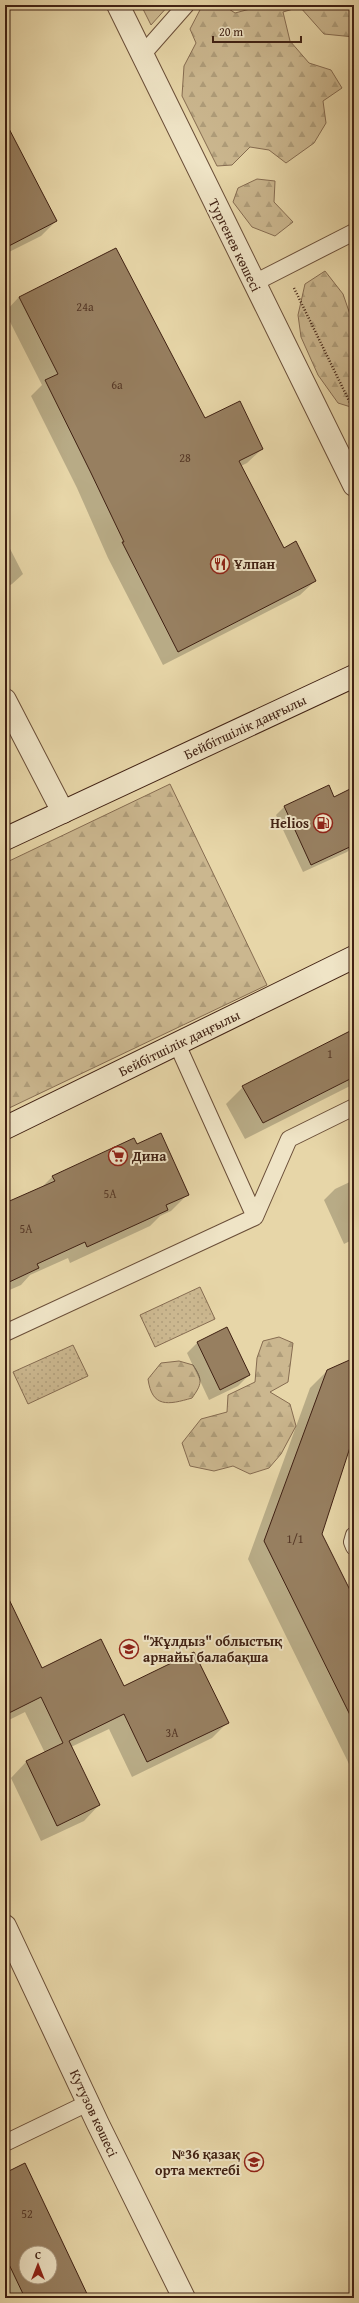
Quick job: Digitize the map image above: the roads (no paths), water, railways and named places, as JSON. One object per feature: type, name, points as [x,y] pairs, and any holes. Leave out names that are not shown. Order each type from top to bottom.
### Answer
[{"type":"street","name":"Тургенев көшесі","points":[[118,5],[354,485]]},
{"type":"street","name":"Бейбітшілік даңғылы","points":[[5,839],[354,676]]},
{"type":"street","points":[[5,700],[63,812]]},
{"type":"street","name":"Бейбітшілік даңғылы","points":[[5,1128],[354,957]]},
{"type":"street","name":"Кутузов көшесі","points":[[5,1926],[88,2103],[184,2298]]},
{"type":"lane","points":[[142,55],[186,5]]},
{"type":"lane","points":[[254,283],[352,238]]},
{"type":"lane","points":[[177,1044],[255,1217]]},
{"type":"lane","points":[[5,1333],[255,1217],[289,1139],[354,1107]]},
{"type":"lane","points":[[354,1535],[352,1542],[354,1547]]},
{"type":"lane","points":[[5,2143],[88,2103]]},
{"type":"place","name":"Ұлпан","points":[[220,564]]},
{"type":"place","name":"Helios","points":[[323,823]]},
{"type":"place","name":"Дина","points":[[118,1156]]},
{"type":"place","name":"\"Жұлдыз\" облыстық арнайы балабақша","points":[[129,1649]]},
{"type":"place","name":"№36 қазақ орта мектебі","points":[[254,2162]]}]
